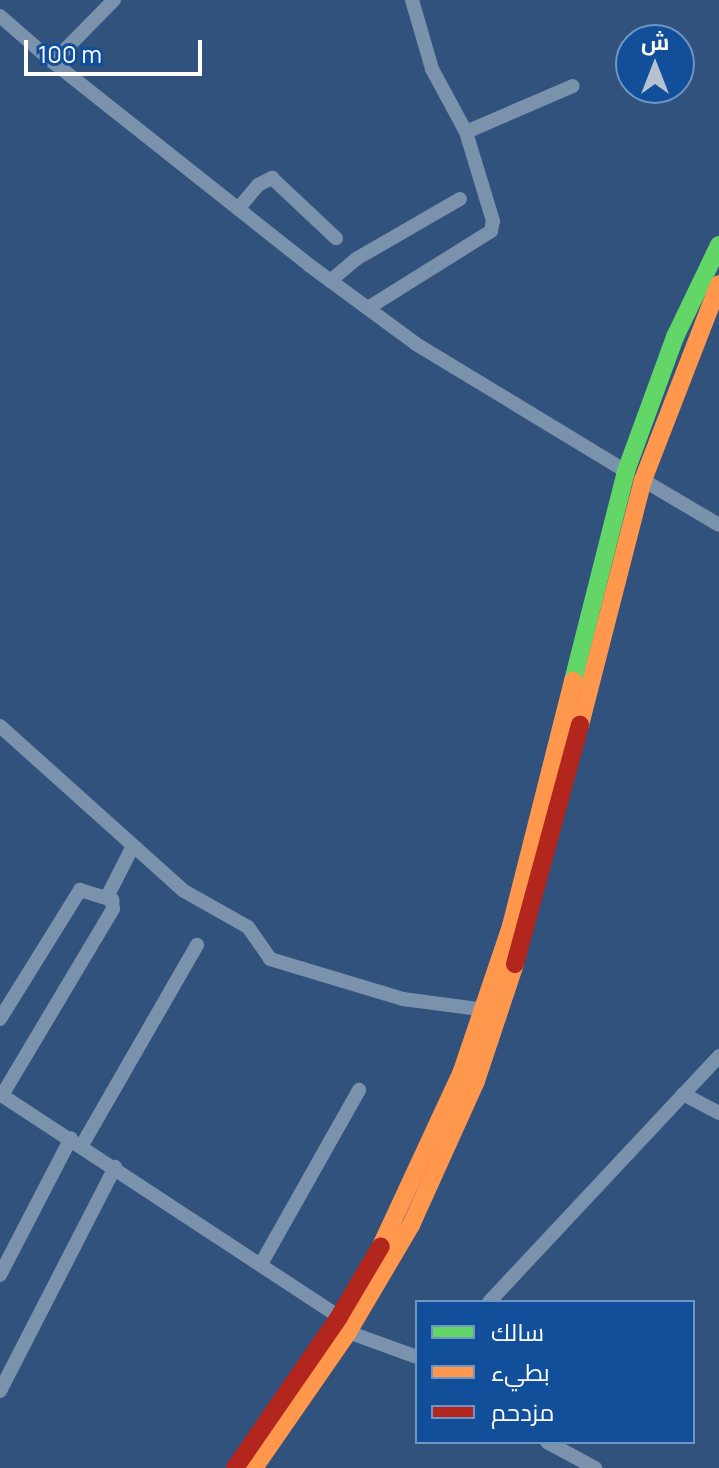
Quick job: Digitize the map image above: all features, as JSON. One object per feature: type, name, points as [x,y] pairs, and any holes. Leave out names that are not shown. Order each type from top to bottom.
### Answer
[{"type":"main road","points":[[235,1468],[344,1324],[417,1177],[487,1010],[626,471],[675,337],[719,245]]},
{"type":"main road","points":[[254,1468],[344,1324],[411,1225],[476,1081],[527,930],[643,480],[670,400],[719,284]]},
{"type":"main road","points":[[574,664],[593,669]]},
{"type":"street","points":[[53,62],[114,0]]},
{"type":"street","points":[[368,308],[491,231],[493,221],[466,132],[432,69],[412,0]]},
{"type":"street","points":[[0,16],[53,62],[330,281],[464,374],[626,471]]},
{"type":"street","points":[[466,132],[573,86]]},
{"type":"street","points":[[238,209],[258,185],[272,178],[336,238]]},
{"type":"street","points":[[330,281],[356,259],[460,199]]},
{"type":"street","points":[[643,480],[719,525]]},
{"type":"street","points":[[0,726],[184,891],[248,927],[270,959],[403,999],[487,1010]]},
{"type":"street","points":[[107,897],[133,846]]},
{"type":"street","points":[[0,1019],[80,890],[107,897],[113,909],[1,1095],[261,1264],[344,1324],[415,1357]]},
{"type":"street","points":[[0,1275],[76,1142],[197,945]]},
{"type":"street","points":[[491,1300],[719,1056]]},
{"type":"street","points":[[261,1264],[359,1090]]},
{"type":"street","points":[[683,1094],[719,1113]]},
{"type":"street","points":[[0,1391],[115,1167]]},
{"type":"street","points":[[551,1444],[595,1468]]},
{"type":"traffic: fast","points":[[573,681],[626,471],[675,337],[719,245]]},
{"type":"traffic: slow","points":[[580,725],[643,480],[719,284]]},
{"type":"traffic: slow","points":[[381,1246],[461,1074],[511,926],[573,681]]},
{"type":"traffic: slow","points":[[254,1468],[348,1332],[411,1225],[476,1081],[515,964]]},
{"type":"traffic: jam","points":[[515,964],[580,725]]},
{"type":"traffic: jam","points":[[235,1468],[339,1317],[381,1246]]}]
